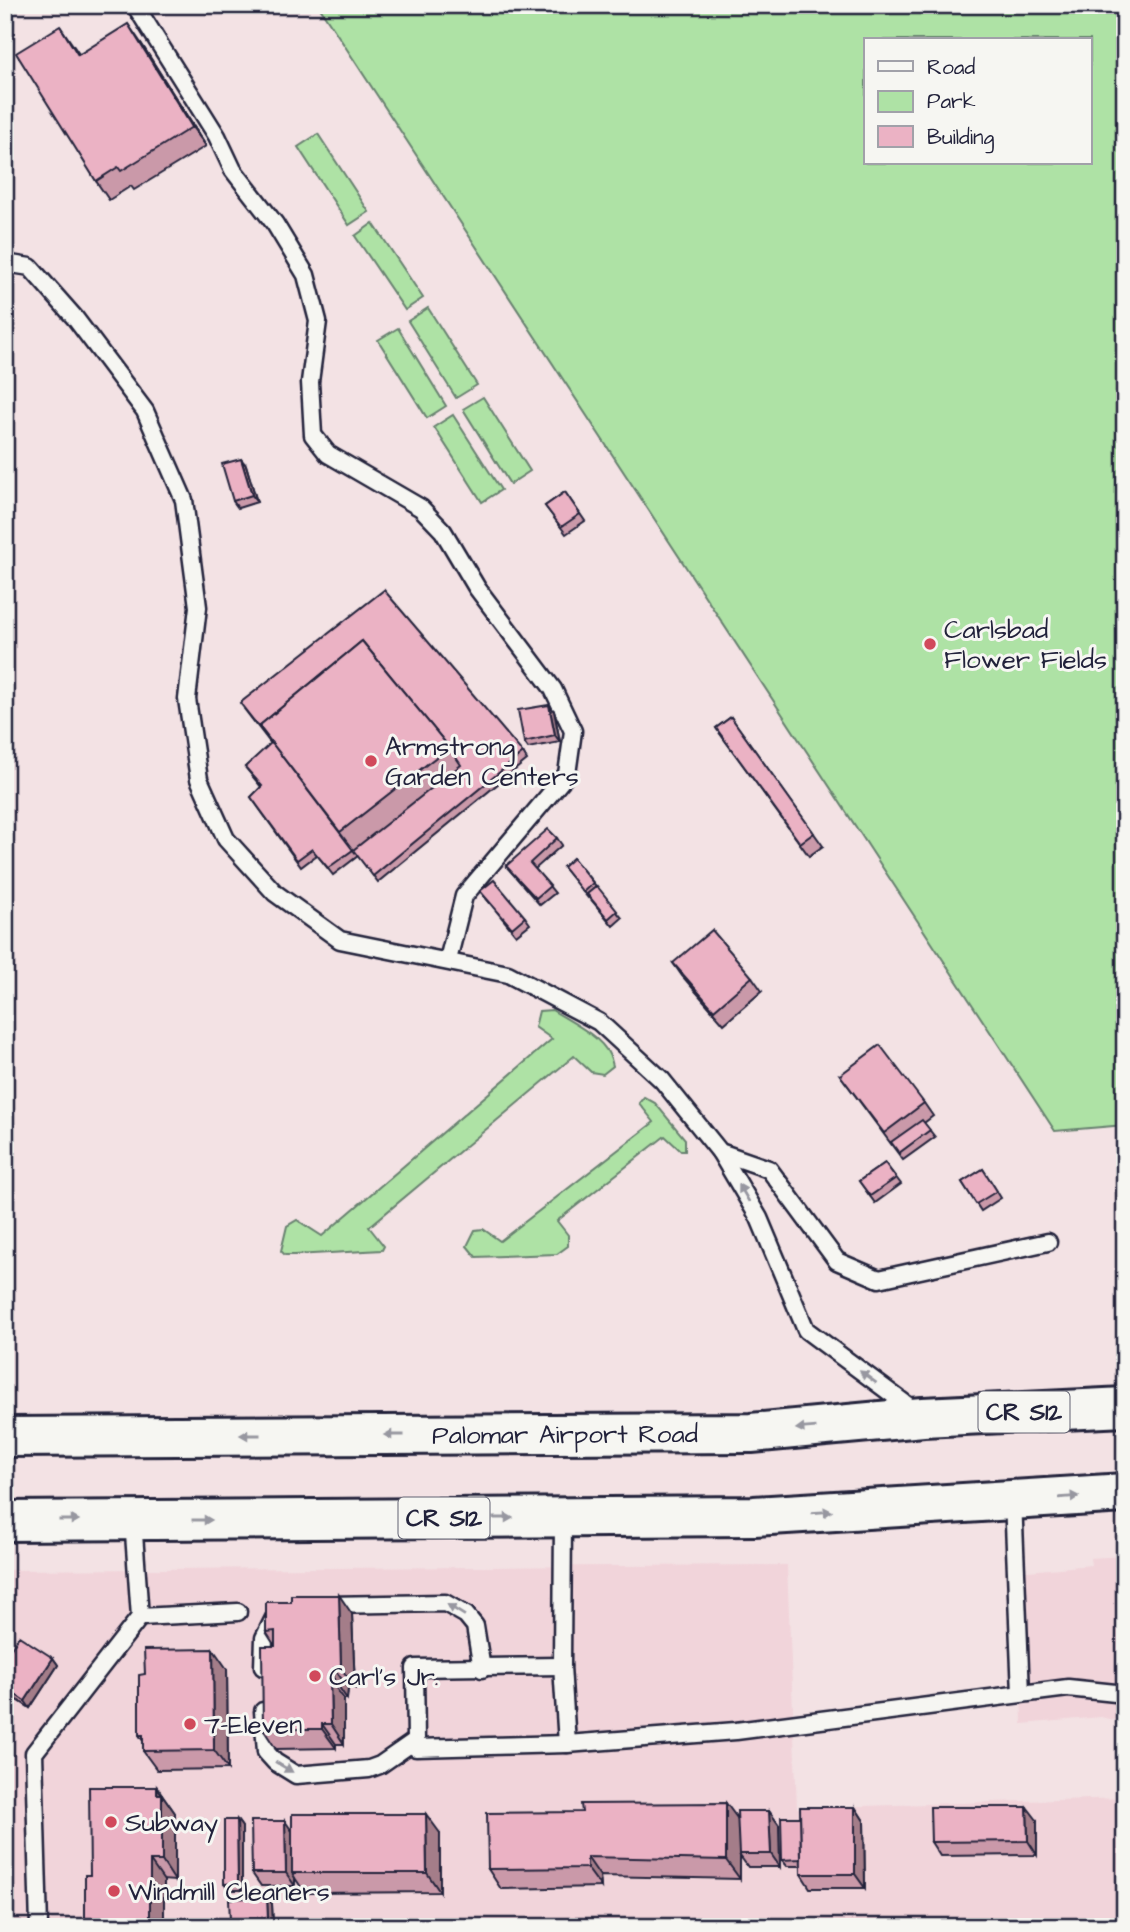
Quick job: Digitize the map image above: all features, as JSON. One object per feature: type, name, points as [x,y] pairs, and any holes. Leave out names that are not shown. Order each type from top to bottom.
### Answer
[{"type":"main road","name":"Palomar Airport Road","points":[[5,1437],[751,1433],[923,1417],[1125,1407]]},
{"type":"main road","name":"CR S12","points":[[5,1521],[754,1516],[1125,1493]]},
{"type":"lane","points":[[135,5],[217,136],[233,170],[275,225],[306,275],[317,321],[310,382],[313,435],[328,454],[421,508],[443,531],[477,588],[553,689],[573,731],[567,774],[464,896],[448,960]]},
{"type":"lane","points":[[5,262],[30,267],[75,318],[145,411],[184,500],[198,607],[187,699],[199,779],[226,839],[275,893],[340,940],[508,974],[599,1022],[662,1080],[720,1152],[758,1218],[806,1330],[923,1417]]},
{"type":"lane","points":[[720,1152],[769,1169],[837,1261],[879,1279],[1048,1242]]},
{"type":"lane","points":[[1013,1500],[1021,1693]]},
{"type":"lane","points":[[563,1517],[562,1666],[567,1744]]},
{"type":"lane","points":[[38,1927],[34,1753],[140,1617],[134,1520]]},
{"type":"lane","points":[[416,1740],[380,1765],[369,1769],[296,1775],[275,1762],[266,1752],[263,1685],[264,1638],[274,1616],[300,1605],[445,1603],[466,1615],[475,1626],[482,1668]]},
{"type":"lane","points":[[140,1617],[238,1612]]},
{"type":"lane","points":[[562,1666],[415,1668],[416,1748],[567,1744],[736,1731],[1068,1688],[1125,1694]]},
{"type":"shaded area","points":[[1125,1556],[1125,1723],[1101,1717],[1022,1724],[1018,1572],[1091,1565],[1090,1558]]},
{"type":"shaded area","points":[[787,1565],[797,1808],[1125,1798],[1125,1927],[5,1927],[5,1570]]},
{"type":"green space","name":"Carlsbad Flower Fields","points":[[318,5],[1125,5],[1125,1125],[1055,1131]]},
{"type":"green space","points":[[318,134],[369,212],[349,225],[298,147]]},
{"type":"green space","points":[[373,223],[423,298],[405,310],[355,236]]},
{"type":"green space","points":[[428,308],[477,385],[456,398],[408,321]]},
{"type":"green space","points":[[398,328],[446,406],[427,418],[378,340]]},
{"type":"green space","points":[[483,397],[530,471],[510,484],[463,409]]},
{"type":"green space","points":[[453,415],[501,490],[482,502],[434,427]]},
{"type":"green space","points":[[552,1010],[598,1040],[610,1056],[613,1066],[603,1074],[591,1072],[574,1056],[369,1227],[384,1246],[382,1250],[295,1255],[285,1255],[281,1251],[287,1226],[297,1220],[322,1236],[552,1039],[535,1027],[539,1011]]},
{"type":"green space","points":[[644,1097],[655,1103],[685,1139],[685,1151],[681,1151],[665,1136],[557,1221],[568,1235],[568,1246],[557,1254],[476,1257],[467,1246],[475,1230],[483,1229],[500,1241],[654,1122],[639,1103]]},
{"type":"building","points":[[128,24],[192,127],[121,171],[118,167],[96,181],[16,53],[60,26],[78,55]]},
{"type":"building","points":[[241,459],[252,495],[233,501],[222,464]]},
{"type":"building","points":[[565,492],[580,514],[561,527],[545,506]]},
{"type":"building","points":[[384,590],[523,753],[373,876],[353,850],[328,868],[312,849],[297,860],[251,797],[262,786],[245,767],[271,743],[240,703]],"holes":[[[362,641],[461,765],[353,850],[259,726]]]},
{"type":"building","name":"Armstrong Garden Centers","points":[[362,641],[449,747],[340,832],[259,726]]},
{"type":"building","points":[[549,705],[555,735],[524,742],[518,710]]},
{"type":"building","points":[[731,717],[814,833],[800,843],[716,728]]},
{"type":"building","points":[[548,829],[557,838],[530,863],[550,886],[536,898],[506,866]]},
{"type":"building","points":[[573,858],[593,883],[583,892],[563,867]]},
{"type":"building","points":[[494,880],[525,917],[512,928],[480,891]]},
{"type":"building","points":[[597,886],[617,911],[608,919],[587,894]]},
{"type":"building","points":[[712,930],[752,977],[714,1010],[673,963]]},
{"type":"building","points":[[880,1045],[924,1103],[884,1133],[840,1075]]},
{"type":"building","points":[[922,1120],[930,1130],[899,1153],[891,1142]]},
{"type":"building","points":[[885,1163],[896,1178],[870,1196],[859,1181]]},
{"type":"building","points":[[983,1169],[997,1191],[976,1204],[962,1182]]},
{"type":"building","name":"Carl's Jr.","points":[[291,1595],[339,1595],[341,1668],[334,1668],[334,1680],[330,1680],[331,1724],[322,1724],[322,1729],[263,1729],[262,1646],[275,1646],[275,1631],[266,1632],[266,1602],[291,1602]]},
{"type":"building","points":[[19,1636],[53,1658],[25,1701],[5,1688],[5,1658]]},
{"type":"building","name":"7-Eleven","points":[[213,1649],[214,1750],[143,1751],[143,1735],[139,1735],[139,1675],[145,1674],[144,1650]]},
{"type":"building","points":[[89,1787],[157,1787],[157,1794],[162,1794],[162,1861],[150,1861],[150,1927],[85,1927],[85,1875],[90,1875]]},
{"type":"building","points":[[726,1803],[726,1860],[587,1857],[587,1868],[488,1869],[487,1813],[582,1812],[581,1804]]},
{"type":"building","points":[[800,1807],[855,1807],[855,1874],[801,1874]]},
{"type":"building","points":[[930,1807],[1027,1807],[1028,1841],[931,1842]]},
{"type":"building","points":[[737,1811],[769,1811],[771,1854],[739,1854]]},
{"type":"building","points":[[292,1814],[426,1814],[427,1873],[292,1873]]},
{"type":"building","points":[[781,1817],[800,1817],[801,1859],[782,1860]]},
{"type":"building","points":[[224,1820],[237,1820],[238,1883],[224,1884]]},
{"type":"building","points":[[251,1821],[285,1821],[286,1873],[252,1873]]},
{"type":"building","points":[[267,1897],[268,1919],[230,1920],[229,1899]]},
{"type":"place","name":"Carlsbad Flower Fields","points":[[930,644]]},
{"type":"place","name":"Armstrong Garden Centers","points":[[371,761]]},
{"type":"place","name":"Carl's Jr.","points":[[315,1676]]},
{"type":"place","name":"7-Eleven","points":[[190,1724]]},
{"type":"place","name":"Subway","points":[[111,1822]]},
{"type":"place","name":"Windmill Cleaners","points":[[114,1891]]}]
